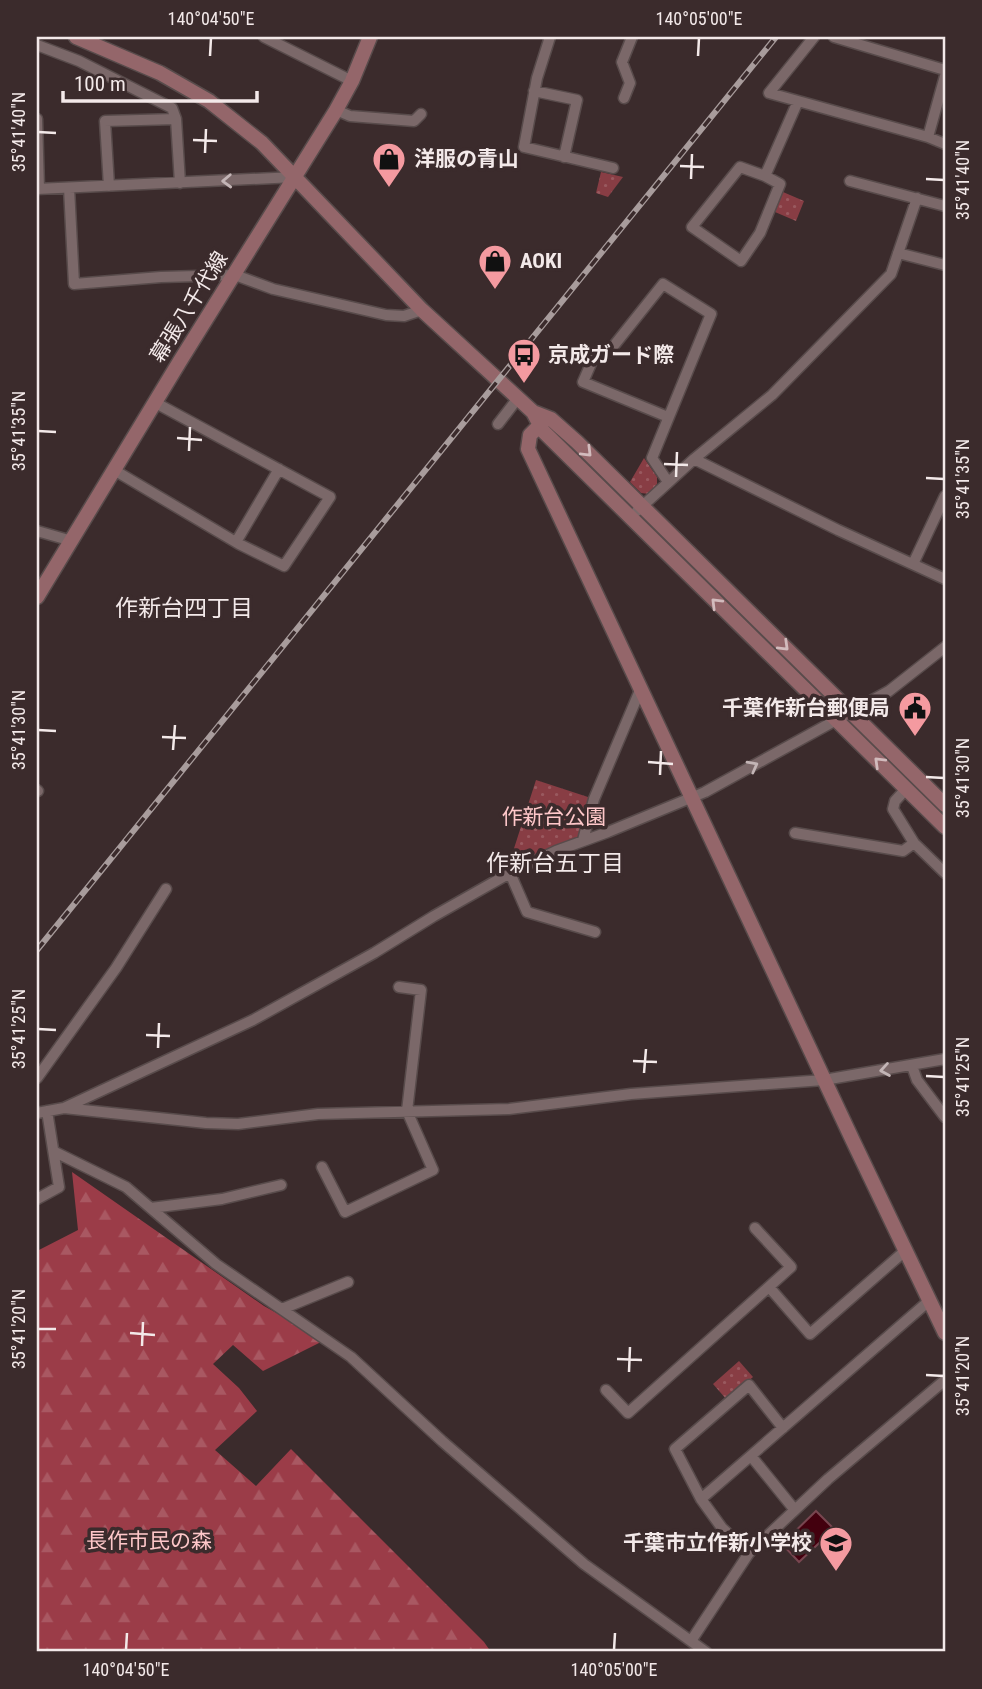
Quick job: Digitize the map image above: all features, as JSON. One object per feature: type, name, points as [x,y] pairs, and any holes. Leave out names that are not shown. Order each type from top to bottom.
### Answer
[{"type":"street","points":[[75,37],[160,73],[209,102],[262,143],[422,310],[518,398],[537,419],[543,431],[945,827]]},
{"type":"street","points":[[264,37],[352,81]]},
{"type":"street","name":"幕張八千代線","points":[[37,597],[336,110],[352,81],[370,37]]},
{"type":"street","points":[[550,37],[534,91],[524,147],[613,168]]},
{"type":"street","points":[[624,98],[629,83],[622,62],[632,37]]},
{"type":"street","points":[[814,37],[769,93],[945,144]]},
{"type":"street","points":[[834,37],[945,70]]},
{"type":"street","points":[[37,45],[79,61],[172,108],[176,119],[180,183]]},
{"type":"street","points":[[928,137],[945,76]]},
{"type":"street","points":[[534,91],[577,100],[564,157]]},
{"type":"street","points":[[765,176],[798,101]]},
{"type":"street","points":[[336,110],[350,116],[414,121],[421,114]]},
{"type":"street","points":[[37,119],[38,189],[295,177]]},
{"type":"street","points":[[109,186],[105,121],[176,119]]},
{"type":"street","points":[[740,167],[765,176],[780,184],[760,233],[741,261],[692,227],[740,167]]},
{"type":"street","points":[[850,181],[945,206]]},
{"type":"street","points":[[69,188],[74,284],[160,277],[235,275],[273,289],[386,315],[404,316],[422,310]]},
{"type":"street","points":[[629,517],[772,395],[891,274],[917,198]]},
{"type":"street","points":[[898,253],[945,265]]},
{"type":"street","points":[[668,417],[583,382],[593,359],[608,353],[663,284],[711,314],[652,458],[668,482]]},
{"type":"street","points":[[498,424],[518,398]]},
{"type":"street","points":[[114,470],[236,542],[284,566],[330,497],[155,402]]},
{"type":"street","points":[[537,419],[551,419],[945,804]]},
{"type":"street","points":[[537,419],[528,438],[528,449],[945,1333]]},
{"type":"street","points":[[694,459],[945,579]]},
{"type":"street","points":[[236,542],[279,469]]},
{"type":"street","points":[[913,564],[945,496]]},
{"type":"street","points":[[37,531],[72,541]]},
{"type":"street","points":[[37,1199],[60,1187],[55,1152],[42,1112],[64,1108],[253,1020],[510,873],[583,840],[693,798],[889,691],[945,647]]},
{"type":"street","points":[[583,840],[594,799],[641,688]]},
{"type":"street","points":[[906,789],[895,801],[893,809],[914,843],[945,873]]},
{"type":"street","points":[[795,833],[904,851],[914,843]]},
{"type":"street","points":[[510,873],[527,912],[595,932]]},
{"type":"street","points":[[37,1078],[116,968],[166,889]]},
{"type":"street","points":[[322,1167],[345,1212],[433,1170],[407,1111],[421,990],[399,987]]},
{"type":"street","points":[[64,1108],[206,1124],[238,1124],[318,1114],[509,1109],[617,1095],[824,1080],[945,1059]]},
{"type":"street","points":[[912,1066],[918,1080],[945,1117]]},
{"type":"street","points":[[55,1152],[126,1187],[216,1264],[351,1357],[442,1441],[584,1564],[706,1652]]},
{"type":"street","points":[[151,1208],[222,1199],[281,1185]]},
{"type":"street","points":[[606,1390],[628,1413],[791,1267],[755,1228]]},
{"type":"street","points":[[769,1287],[810,1334],[906,1250]]},
{"type":"street","points":[[282,1308],[348,1282]]},
{"type":"street","points":[[701,1499],[930,1300]]},
{"type":"street","points":[[691,1641],[749,1553],[794,1509],[945,1380]]},
{"type":"street","points":[[749,1553],[722,1528],[701,1499],[675,1449],[749,1385],[783,1428]]},
{"type":"street","points":[[751,1457],[794,1509]]},
{"type":"green space","points":[[601,172],[623,177],[608,197],[596,193]]},
{"type":"green space","points":[[783,192],[804,201],[796,221],[775,212]]},
{"type":"green space","points":[[644,458],[657,477],[657,484],[649,494],[641,493],[630,482]]},
{"type":"green space","name":"作新台公園","points":[[536,780],[591,798],[576,840],[507,870]]},
{"type":"green space","name":"長作市民の森","points":[[72,1172],[264,1306],[325,1340],[263,1371],[233,1345],[213,1364],[239,1388],[257,1411],[215,1450],[256,1486],[291,1449],[491,1652],[37,1652],[37,1251],[78,1230]]},
{"type":"green space","points":[[739,1361],[753,1377],[727,1400],[713,1384]]},
{"type":"shaded area","points":[[816,1511],[834,1529],[799,1562],[782,1544]]},
{"type":"railway","points":[[37,950],[776,37]]},
{"type":"place","name":"洋服の青山","points":[[389,189]]},
{"type":"place","name":"AOKI","points":[[495,291]]},
{"type":"place","name":"京成ガード際","points":[[524,385]]},
{"type":"place","name":"千葉作新台郵便局","points":[[915,738]]},
{"type":"place","name":"千葉市立作新小学校","points":[[836,1573]]},
{"type":"district","name":"作新台四丁目","points":[[184,608]]},
{"type":"district","name":"作新台五丁目","points":[[555,863]]}]
